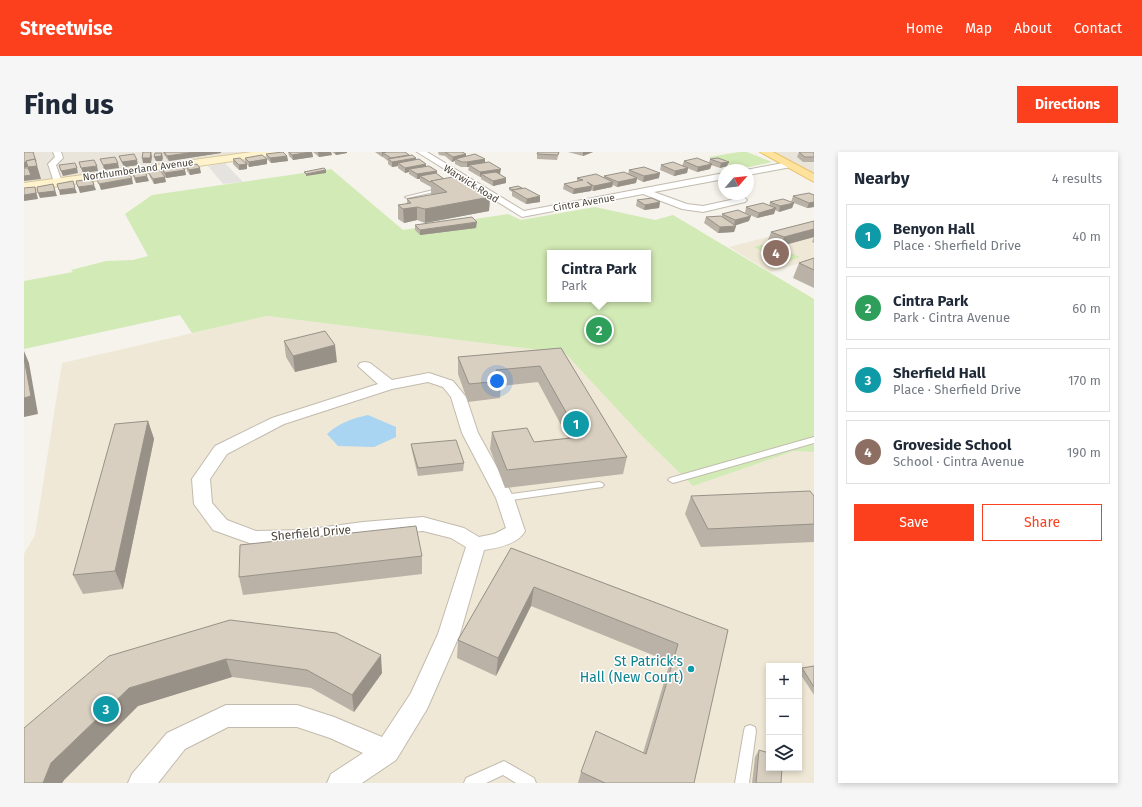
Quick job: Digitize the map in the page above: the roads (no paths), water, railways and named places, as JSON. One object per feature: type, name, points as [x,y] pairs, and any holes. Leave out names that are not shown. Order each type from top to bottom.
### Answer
[{"type":"main road","points":[[765,152],[814,179]]},
{"type":"street","points":[[57,152],[59,158],[52,164],[58,182]]},
{"type":"street","name":"Northumberland Avenue","points":[[24,187],[276,152]]},
{"type":"street","name":"Warwick Road","points":[[421,152],[466,183],[522,214]]},
{"type":"street","points":[[754,171],[788,165]]},
{"type":"street","name":"Cintra Avenue","points":[[522,214],[646,192],[718,177]]},
{"type":"street","points":[[704,180],[717,186]]},
{"type":"street","points":[[646,192],[685,207],[703,209],[742,200]]},
{"type":"street","points":[[365,366],[389,385]]},
{"type":"street","name":"Sherfield Drive","points":[[429,377],[448,384],[458,398],[470,433],[505,498],[516,531],[498,541],[476,544],[457,533],[422,524],[303,536],[255,538],[220,525],[203,504],[201,479],[221,450],[278,421],[389,385],[429,377]]},
{"type":"street","points":[[340,783],[387,751],[419,701],[449,634],[476,544]]},
{"type":"street","points":[[141,783],[176,741],[226,716],[297,716],[334,728],[387,751]]},
{"type":"lane","points":[[407,196],[433,192],[444,187]]},
{"type":"lane","points":[[673,480],[814,440]]},
{"type":"lane","points":[[505,498],[600,484]]},
{"type":"lane","points":[[742,783],[750,731]]},
{"type":"lane","points":[[471,783],[504,768],[529,783]]},
{"type":"water","points":[[368,415],[396,427],[396,437],[374,447],[338,446],[327,434],[346,422]]},
{"type":"place","name":"Groveside School","points":[[776,253]]},
{"type":"place","name":"Cintra Park","points":[[599,330]]},
{"type":"place","name":"Benyon Hall","points":[[576,424]]},
{"type":"place","name":"St Patrick's Hall (New Court)","points":[[691,669]]},
{"type":"place","name":"Sherfield Hall","points":[[106,709]]}]
